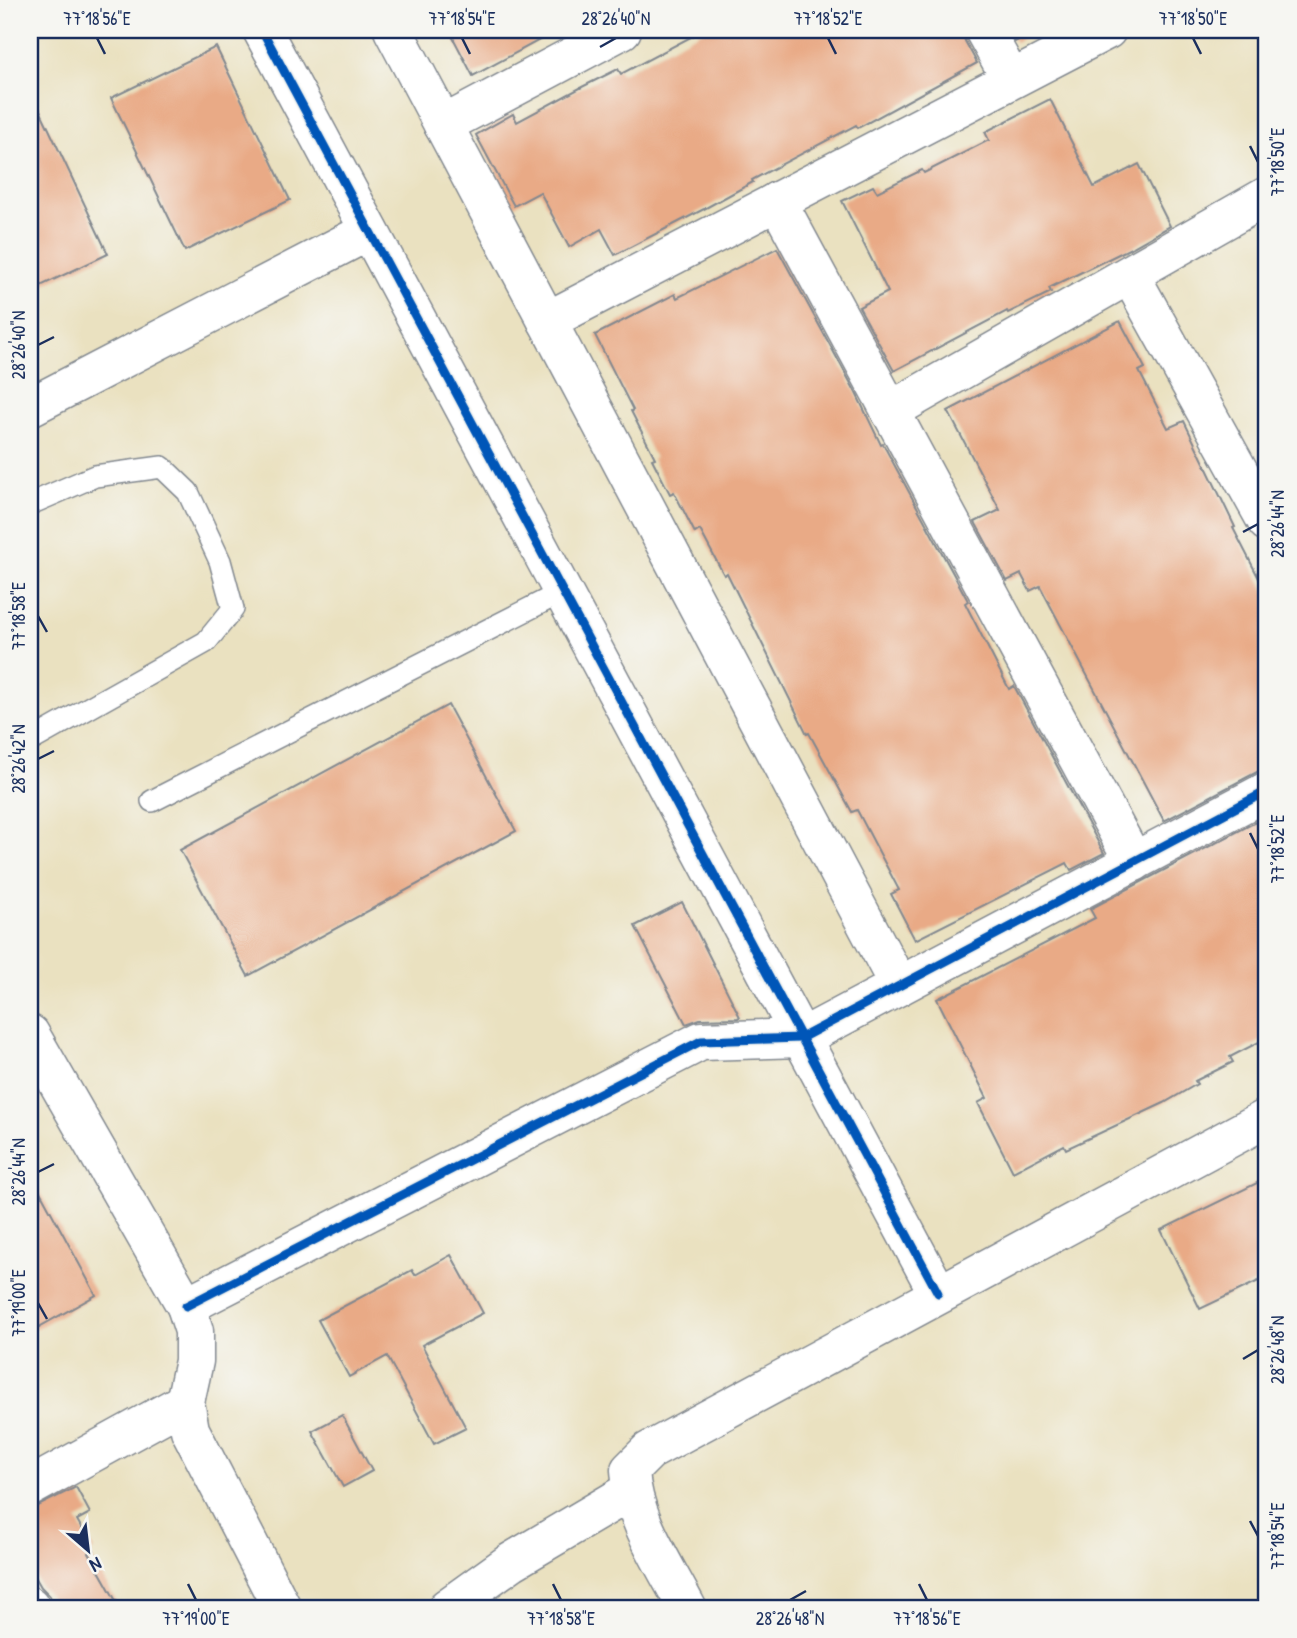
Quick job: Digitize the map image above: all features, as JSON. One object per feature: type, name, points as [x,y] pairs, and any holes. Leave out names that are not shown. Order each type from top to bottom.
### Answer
[{"type":"street","points":[[262,30],[938,1293]]},
{"type":"street","points":[[393,30],[899,986]]},
{"type":"street","points":[[443,125],[622,30]]},
{"type":"street","points":[[984,30],[1012,79]]},
{"type":"street","points":[[547,321],[1107,30]]},
{"type":"street","points":[[890,411],[1267,196]]},
{"type":"street","points":[[777,201],[1134,862]]},
{"type":"street","points":[[30,407],[369,231]]},
{"type":"street","points":[[1130,275],[1267,522]]},
{"type":"street","points":[[186,1306],[701,1041],[801,1038],[1267,791]]},
{"type":"street","points":[[30,1034],[186,1306],[194,1331],[194,1361],[185,1402],[190,1430],[282,1608]]},
{"type":"street","points":[[687,1608],[641,1518],[631,1491],[631,1470],[649,1451],[1267,1118]]},
{"type":"street","points":[[30,1487],[185,1402]]},
{"type":"street","points":[[447,1608],[511,1562],[631,1491]]},
{"type":"lane","points":[[30,504],[95,476],[162,467],[188,492],[220,561],[233,609],[206,642],[30,741]]},
{"type":"lane","points":[[152,801],[562,592]]},
{"type":"building","points":[[449,30],[558,30],[473,76]]},
{"type":"building","points":[[704,30],[962,30],[977,63],[615,255],[601,229],[569,247],[540,192],[514,206],[476,135],[513,114],[517,122],[618,69],[621,74]]},
{"type":"building","points":[[1009,30],[1038,30],[1015,42]]},
{"type":"building","points":[[216,47],[290,200],[185,251],[111,98]]},
{"type":"building","points":[[30,89],[108,254],[30,291]]},
{"type":"building","points":[[1050,99],[1094,187],[1139,164],[1170,226],[1049,288],[1051,292],[1008,313],[1007,311],[894,371],[859,307],[888,292],[842,201],[873,186],[877,192],[922,170],[924,173],[989,140],[985,132]]},
{"type":"building","points":[[777,248],[855,391],[881,445],[883,444],[968,601],[965,603],[1009,689],[1014,686],[1104,853],[1071,870],[1067,863],[915,940],[891,894],[899,890],[857,810],[852,812],[809,733],[807,734],[727,573],[724,575],[700,530],[695,533],[674,492],[670,494],[652,459],[655,458],[631,411],[633,410],[595,335],[675,294],[677,298]]},
{"type":"building","points":[[1120,321],[1145,368],[1139,371],[1168,428],[1184,421],[1235,527],[1233,528],[1267,594],[1267,769],[1164,821],[1040,586],[1030,591],[1021,574],[1007,581],[975,522],[1000,510],[948,411]]},
{"type":"building","points":[[448,705],[516,831],[248,976],[180,850]]},
{"type":"building","points":[[1267,816],[1267,1038],[1230,1057],[1233,1062],[1195,1081],[1197,1084],[1164,1103],[1066,1149],[1064,1145],[1013,1172],[978,1103],[987,1098],[937,999],[1095,918],[1090,909]]},
{"type":"building","points":[[682,902],[740,1017],[738,1018],[700,1019],[686,1024],[635,926]]},
{"type":"building","points":[[30,1173],[96,1295],[30,1332]]},
{"type":"building","points":[[1267,1178],[1267,1277],[1200,1309],[1161,1230]]},
{"type":"building","points":[[451,1255],[483,1313],[422,1345],[466,1428],[434,1444],[387,1356],[349,1377],[318,1320],[412,1270],[415,1275]]},
{"type":"building","points":[[342,1415],[372,1471],[343,1487],[312,1431]]},
{"type":"building","points":[[76,1487],[90,1513],[77,1520],[94,1550],[89,1553],[120,1608],[53,1608],[50,1596],[30,1568],[30,1510]]},
{"type":"cycle path","points":[[262,30],[938,1293]]},
{"type":"cycle path","points":[[186,1306],[701,1041],[801,1038],[1267,791]]}]
